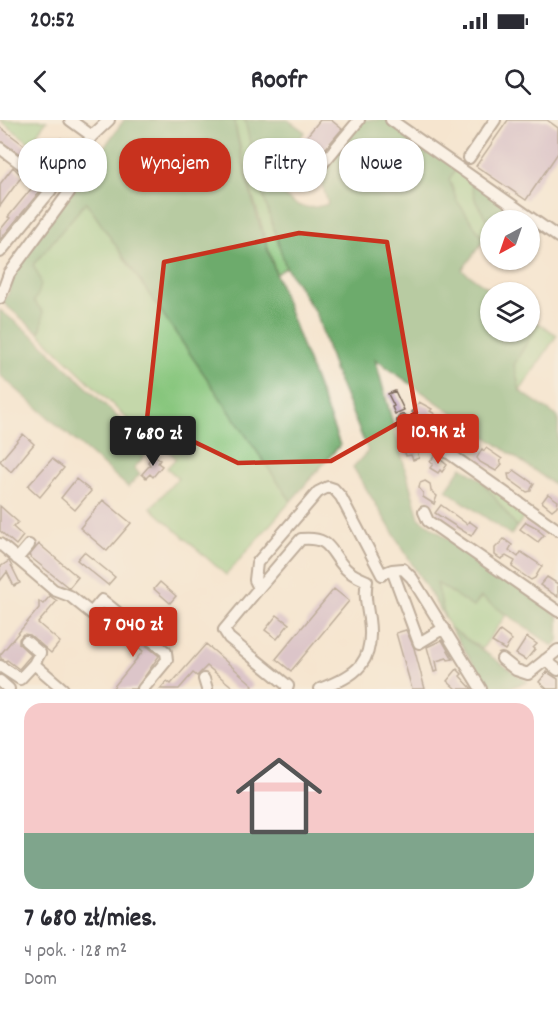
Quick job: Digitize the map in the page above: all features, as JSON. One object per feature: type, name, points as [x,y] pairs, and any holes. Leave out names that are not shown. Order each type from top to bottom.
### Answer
[{"type":"street","points":[[70,120],[92,136]]},
{"type":"street","points":[[0,298],[9,274],[70,191],[76,160],[92,136],[109,120]]},
{"type":"street","points":[[327,158],[359,120]]},
{"type":"street","points":[[391,120],[558,237]]},
{"type":"street","points":[[469,158],[495,120]]},
{"type":"street","points":[[0,148],[48,184],[51,190],[0,252]]},
{"type":"street","points":[[403,421],[558,530]]},
{"type":"street","points":[[258,588],[255,580],[257,563],[318,492],[328,487],[334,489],[341,497],[382,575]]},
{"type":"street","points":[[424,512],[428,521],[558,611]]},
{"type":"street","points":[[290,526],[301,539]]},
{"type":"street","points":[[287,689],[288,686],[229,638],[224,630],[301,539],[310,538],[324,542],[333,550],[344,567],[367,581],[393,570],[403,569],[412,578],[481,689]]},
{"type":"street","points":[[0,544],[54,590],[70,596],[91,613],[102,600],[166,652],[167,660],[143,689]]},
{"type":"street","points":[[17,559],[29,545]]},
{"type":"street","points":[[393,570],[420,643],[444,628]]},
{"type":"street","points":[[320,689],[338,686],[354,672],[368,654],[370,627],[365,592],[367,581]]},
{"type":"street","points":[[0,666],[20,679],[34,664],[40,653],[26,641]]},
{"type":"street","points":[[502,659],[516,670],[528,674],[558,650]]},
{"type":"street","points":[[545,660],[558,670]]},
{"type":"street","points":[[34,664],[63,689]]},
{"type":"street","points":[[0,681],[9,689]]},
{"type":"highlighted area","points":[[299,233],[387,242],[416,413],[331,461],[238,463],[147,419],[164,262]]},
{"type":"green space","points":[[0,120],[47,120],[34,138],[23,138]]},
{"type":"green space","points":[[124,120],[234,120],[243,162],[243,192],[250,192],[294,325],[340,445],[291,501],[86,202],[33,265],[41,283],[34,301],[43,312],[39,333],[2,302],[8,294],[16,268],[71,192],[107,192],[107,143]]},
{"type":"green space","points":[[234,120],[245,120],[249,138],[243,138],[243,158]]},
{"type":"green space","points":[[245,120],[288,120],[305,132],[300,138],[249,138]]},
{"type":"green space","points":[[363,120],[387,120],[412,138],[348,138]]},
{"type":"green space","points":[[424,146],[456,169],[449,179],[457,201],[480,234],[480,245],[462,270],[480,282],[480,342],[527,342],[514,365],[520,391],[558,417],[558,487],[375,359],[419,518],[558,616],[558,642],[553,646],[481,597],[473,607],[437,583],[445,618],[353,467],[368,451],[335,372],[317,315],[286,267],[262,192],[281,192],[300,206],[312,207],[328,204],[324,192],[327,192],[327,164],[339,149],[339,192],[424,192]]},
{"type":"green space","points":[[456,169],[470,180],[476,202],[481,210],[480,234],[457,201],[449,179]]},
{"type":"green space","points":[[470,180],[508,206],[505,210],[481,210],[476,202]]},
{"type":"green space","points":[[252,192],[263,192],[286,267],[276,274]]},
{"type":"green space","points":[[86,202],[291,501],[226,575],[151,508],[178,478],[167,468],[176,458],[158,441],[154,445],[39,333],[42,325],[34,301],[33,265]]},
{"type":"green space","points":[[0,310],[37,339],[131,430],[124,438],[143,458],[134,468],[140,474],[128,487],[0,375]]},
{"type":"green space","points":[[540,324],[557,335],[520,391],[514,365],[527,342],[540,342]]},
{"type":"green space","points":[[131,430],[151,449],[143,458],[123,438]]},
{"type":"green space","points":[[462,467],[481,480],[517,527],[511,535],[446,490]]},
{"type":"green space","points":[[481,480],[527,513],[517,527]]},
{"type":"green space","points":[[436,582],[473,607],[481,597],[506,615],[482,649],[450,628],[445,618]]},
{"type":"green space","points":[[450,628],[528,682],[506,689],[490,689]]},
{"type":"building","points":[[320,120],[331,120],[342,129],[327,147],[327,138],[305,138]]},
{"type":"building","points":[[508,120],[547,120],[558,128],[558,153],[526,200],[476,166]]},
{"type":"building","points":[[0,127],[18,140],[18,153],[0,141]]},
{"type":"building","points":[[13,167],[18,172],[18,181],[0,206],[0,184]]},
{"type":"building","points":[[28,192],[39,192],[0,240],[0,230],[10,218],[8,217]]},
{"type":"building","points":[[395,391],[404,410],[395,414],[388,394]]},
{"type":"building","points":[[419,402],[432,409],[430,411],[435,414],[428,423],[412,412]]},
{"type":"building","points":[[453,425],[469,436],[467,439],[469,441],[463,448],[444,435],[449,426],[451,428]]},
{"type":"building","points":[[23,434],[34,444],[11,472],[0,461]]},
{"type":"building","points":[[407,435],[408,442],[414,440],[419,458],[413,460],[411,455],[406,456],[400,436]]},
{"type":"building","points":[[486,448],[502,459],[500,462],[502,464],[496,471],[477,458],[482,449],[484,451]]},
{"type":"building","points":[[154,455],[160,460],[158,463],[162,466],[153,477],[150,474],[146,478],[142,474],[150,465],[148,462]]},
{"type":"building","points":[[435,455],[447,465],[442,472],[440,470],[438,473],[430,468],[433,464],[430,462]]},
{"type":"building","points":[[52,459],[64,468],[40,497],[28,486]]},
{"type":"building","points":[[514,470],[534,484],[531,491],[527,492],[509,479],[508,474]]},
{"type":"building","points":[[76,479],[91,491],[75,510],[61,498]]},
{"type":"building","points":[[425,481],[430,484],[431,491],[437,496],[434,504],[423,497],[419,488],[420,483]]},
{"type":"building","points":[[548,494],[558,501],[557,506],[552,510],[542,502]]},
{"type":"building","points":[[103,500],[131,523],[107,551],[80,528]]},
{"type":"building","points":[[441,505],[467,524],[469,521],[477,527],[471,536],[435,513]]},
{"type":"building","points":[[0,506],[18,522],[13,527],[23,536],[16,545],[0,531]]},
{"type":"building","points":[[526,522],[539,529],[544,535],[538,542],[520,529]]},
{"type":"building","points":[[504,539],[512,545],[509,550],[518,557],[521,552],[542,566],[535,578],[531,580],[512,567],[515,561],[506,556],[501,559],[495,555],[495,548]]},
{"type":"building","points":[[39,544],[78,577],[69,588],[29,556]]},
{"type":"building","points":[[84,552],[115,577],[108,585],[77,560]]},
{"type":"building","points":[[9,561],[20,583],[14,586],[7,572],[0,581],[0,567]]},
{"type":"building","points":[[547,577],[558,584],[558,597],[540,585]]},
{"type":"building","points":[[160,582],[176,596],[170,603],[154,589]]},
{"type":"building","points":[[334,589],[349,601],[291,671],[276,659]]},
{"type":"building","points":[[50,596],[57,601],[38,623],[60,642],[51,653],[30,635],[23,634],[19,639],[19,644],[31,655],[19,669],[7,660],[1,659],[0,655],[39,608],[39,601],[43,604]]},
{"type":"building","points":[[103,610],[159,656],[136,689],[112,689],[143,651],[99,615]]},
{"type":"building","points":[[277,615],[289,624],[277,639],[265,630]]},
{"type":"building","points":[[406,630],[414,648],[425,689],[412,689],[396,633]]},
{"type":"building","points":[[500,631],[512,640],[505,650],[492,642]]},
{"type":"building","points":[[527,637],[537,644],[526,660],[516,654]]},
{"type":"building","points":[[442,640],[453,659],[436,661],[438,671],[434,672],[427,647]]},
{"type":"building","points":[[206,644],[253,685],[250,689],[235,689],[207,666],[197,676],[193,673],[179,689],[160,689],[167,681],[171,684]]},
{"type":"building","points":[[457,669],[472,689],[456,689],[447,681]]},
{"type":"building","points":[[547,672],[558,679],[558,689],[547,689],[539,682]]}]
